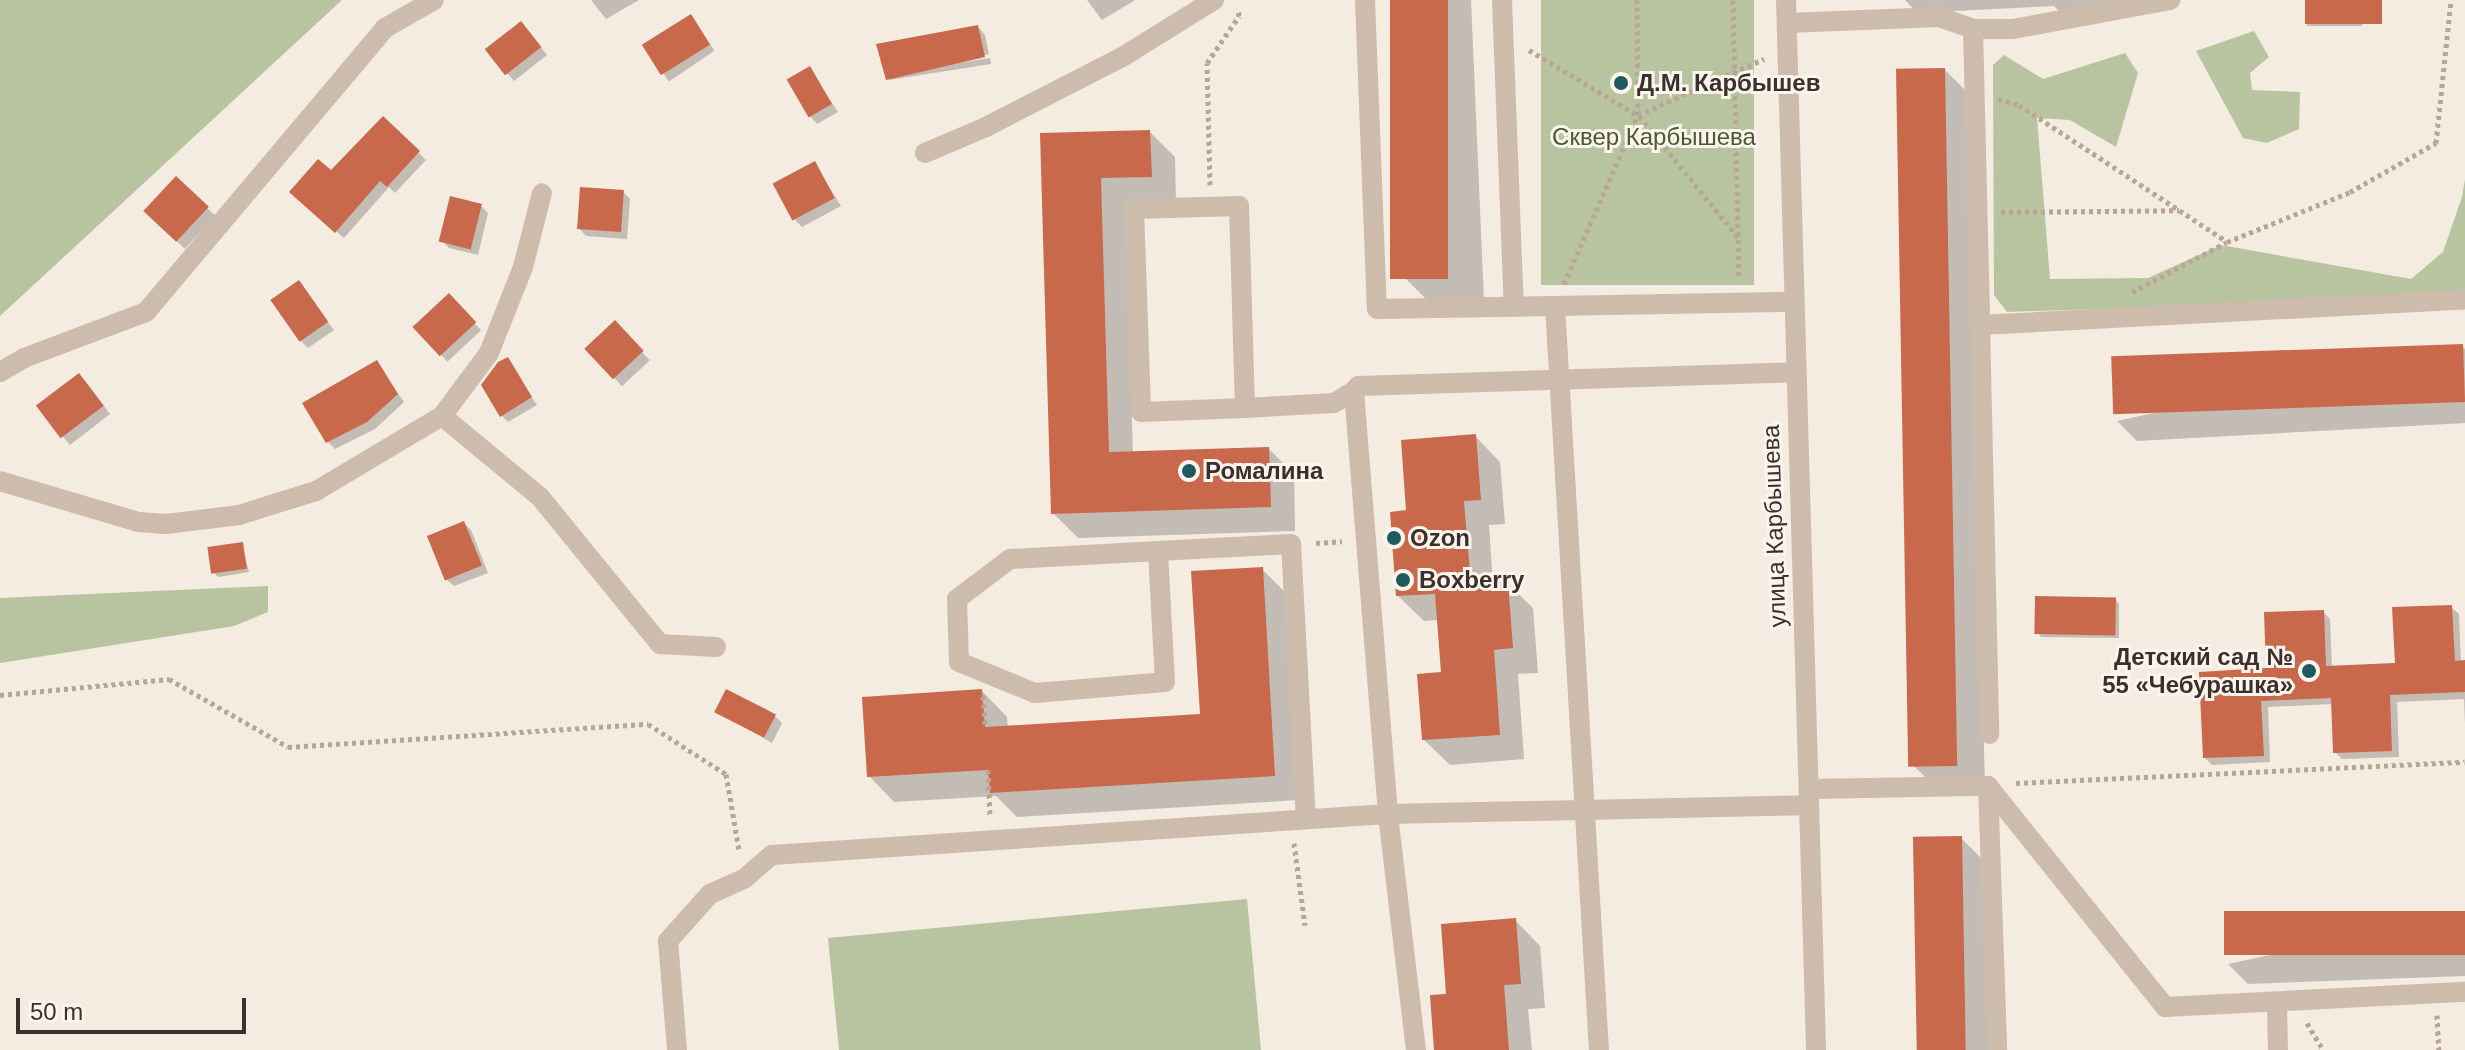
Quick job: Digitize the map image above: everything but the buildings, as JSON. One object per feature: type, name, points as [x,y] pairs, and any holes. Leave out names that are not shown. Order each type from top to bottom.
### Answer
[{"type":"street","points":[[0,372],[24,358],[146,312],[385,28],[434,0]]},
{"type":"street","points":[[925,153],[986,127],[1124,56],[1214,0]]},
{"type":"street","points":[[1365,0],[1377,309],[1793,302]]},
{"type":"street","points":[[1502,0],[1514,307]]},
{"type":"street","name":"улица Карбышева","points":[[1786,0],[1816,1050]]},
{"type":"street","points":[[1787,23],[1871,10],[1939,17],[1973,29],[2013,29],[2170,0]]},
{"type":"street","points":[[1973,29],[1989,734]]},
{"type":"street","points":[[0,481],[138,522],[166,524],[239,515],[316,491],[442,416],[489,353],[523,267],[542,193]]},
{"type":"street","points":[[1245,408],[1239,206],[1134,209],[1141,412],[1245,408],[1334,403],[1358,386],[1795,372]]},
{"type":"street","points":[[1980,325],[2465,300]]},
{"type":"street","points":[[1555,306],[1599,1050]]},
{"type":"street","points":[[1354,391],[1388,814],[1416,1050]]},
{"type":"street","points":[[442,416],[540,497],[660,644],[716,647]]},
{"type":"street","points":[[1158,551],[1165,682],[1035,693],[959,662],[957,599],[1010,559],[1158,551],[1291,544],[1299,819]]},
{"type":"street","points":[[677,1050],[668,941],[710,894],[744,879],[772,855],[1299,819],[1583,809],[1988,786]]},
{"type":"street","points":[[1988,786],[2165,1007],[2277,1004],[2465,992]]},
{"type":"street","points":[[1988,786],[1997,1050]]},
{"type":"street","points":[[2277,1004],[2278,1050]]},
{"type":"path","points":[[1211,207],[1207,63],[1239,16],[1237,0]]},
{"type":"path","points":[[1555,306],[1638,115],[1637,0]]},
{"type":"path","points":[[1733,0],[1740,303]]},
{"type":"path","points":[[2119,299],[2227,242],[2350,192],[2436,143],[2451,0]]},
{"type":"path","points":[[1504,35],[1638,115],[1738,237]]},
{"type":"path","points":[[1638,115],[1787,47]]},
{"type":"path","points":[[1974,92],[2019,105],[2227,242]]},
{"type":"path","points":[[1976,212],[2179,210]]},
{"type":"path","points":[[1291,544],[1366,540]]},
{"type":"path","points":[[0,695],[169,679],[288,747],[648,724],[726,774],[744,879]]},
{"type":"path","points":[[1988,786],[2035,780],[2465,762]]},
{"type":"path","points":[[988,770],[992,840]]},
{"type":"path","points":[[1299,819],[1305,925]]},
{"type":"path","points":[[2436,994],[2439,1050]]},
{"type":"green space","points":[[0,0],[342,0],[0,316]]},
{"type":"green space","name":"Сквер Карбышева","points":[[1541,0],[1754,0],[1754,285],[1541,285]]},
{"type":"green space","points":[[2254,31],[2269,57],[2250,73],[2252,90],[2300,92],[2299,129],[2267,143],[2243,138],[2196,51]]},
{"type":"green space","points":[[2125,53],[2138,73],[2116,147],[2070,120],[2037,118],[2050,279],[2148,278],[2221,245],[2411,279],[2443,252],[2465,179],[2465,296],[2007,312],[1994,295],[1993,65],[2004,55],[2043,79]]},
{"type":"green space","points":[[268,586],[268,612],[234,626],[0,663],[0,598]]},
{"type":"green space","points":[[1247,899],[1261,1050],[839,1050],[828,938]]},
{"type":"place","name":"Д.М. Карбышев","points":[[1621,83]]},
{"type":"place","name":"Ромалина","points":[[1189,471]]},
{"type":"place","name":"Ozon","points":[[1394,538]]},
{"type":"place","name":"Boxberry","points":[[1403,580]]},
{"type":"place","name":"Детский сад № 55 «Чебурашка»","points":[[2309,671]]}]
